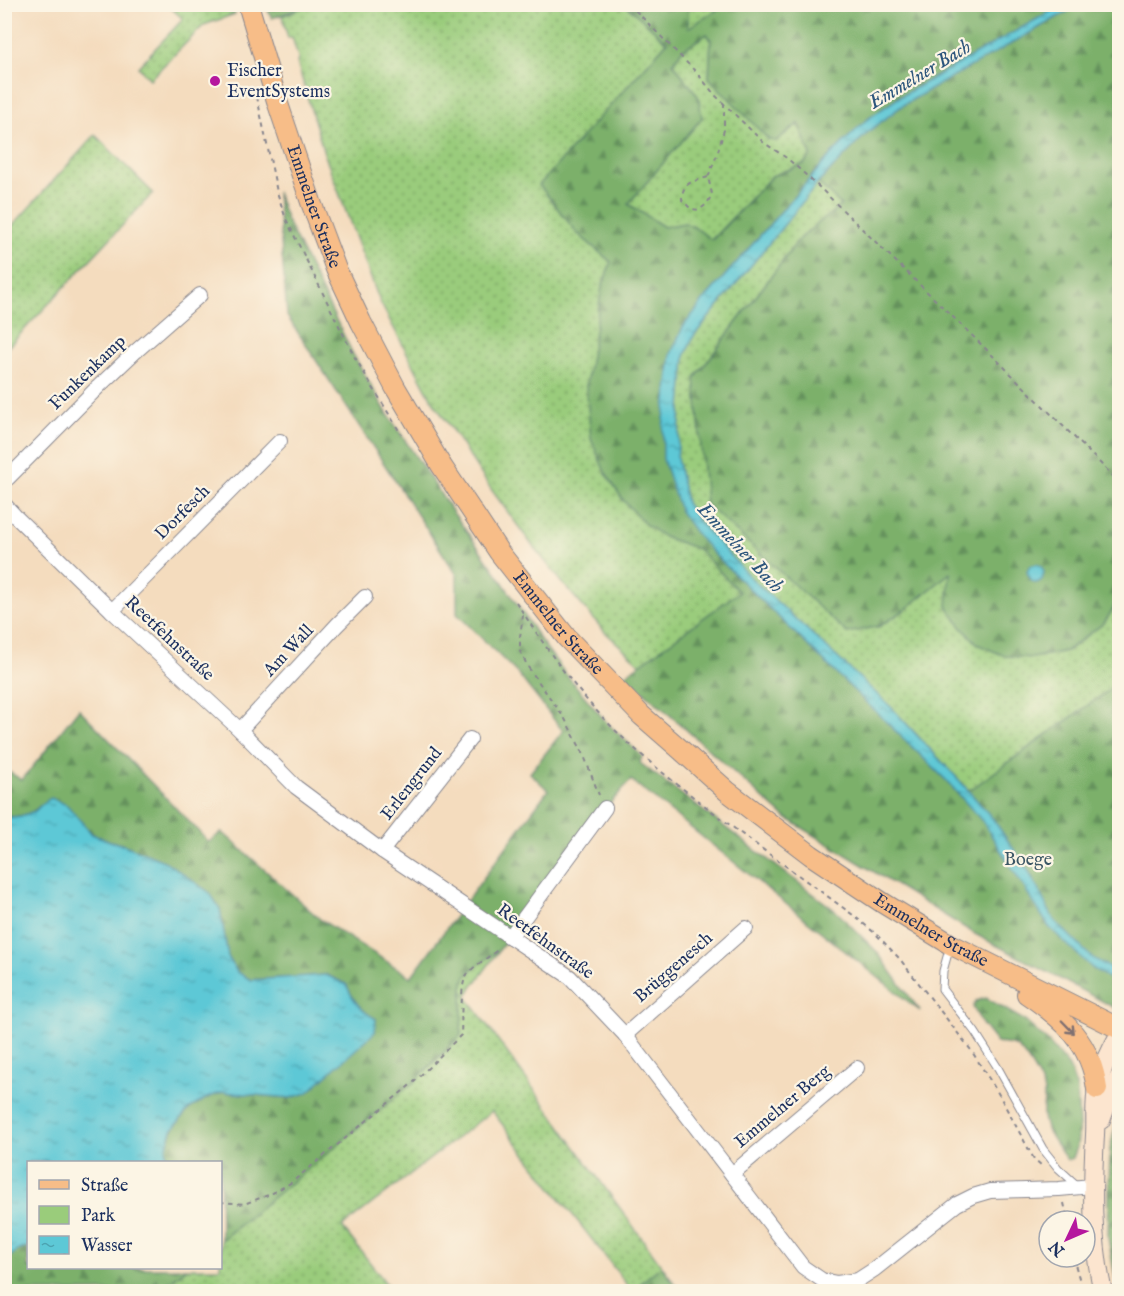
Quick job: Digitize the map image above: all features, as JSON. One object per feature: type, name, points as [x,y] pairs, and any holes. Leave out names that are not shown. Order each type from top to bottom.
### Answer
[{"type":"main road","name":"Emmelner Straße","points":[[248,4],[312,205],[336,269],[361,322],[394,387],[441,465],[499,552],[567,638],[641,715],[727,791],[810,855],[950,944],[1119,1031]]},
{"type":"main road","points":[[971,955],[1039,1001],[1070,1029],[1086,1050],[1095,1072],[1097,1089]]},
{"type":"street","name":"Funkenkamp","points":[[4,480],[120,366],[200,295]]},
{"type":"street","name":"Dorfesch","points":[[112,611],[280,441]]},
{"type":"street","name":"Reetfehnstraße","points":[[4,504],[112,611],[240,730],[296,787],[382,851],[570,977],[625,1035],[819,1286],[858,1280],[957,1204],[973,1196],[990,1191],[1086,1186]]},
{"type":"street","name":"Am Wall","points":[[240,730],[365,597]]},
{"type":"street","name":"Erlengrund","points":[[382,851],[470,739]]},
{"type":"street","points":[[510,937],[605,808]]},
{"type":"street","name":"Brüggenesch","points":[[625,1035],[746,928]]},
{"type":"street","name":"Emmelner Straße","points":[[1103,1292],[1086,1186],[1095,1136],[1097,1089],[1106,1058],[1119,1031]]},
{"type":"street","name":"Emmelner Berg","points":[[732,1174],[857,1068]]},
{"type":"street","name":"Emmelner Straße","points":[[1095,1136],[1119,1076]]},
{"type":"lane","points":[[950,944],[943,971],[942,989],[975,1032],[998,1068],[1043,1149],[1058,1168],[1086,1186]]},
{"type":"path","points":[[628,4],[683,58],[724,104],[763,141],[788,159],[819,187],[1119,483]]},
{"type":"path","points":[[255,90],[277,192],[286,219],[354,356],[407,442]]},
{"type":"path","points":[[708,177],[687,184],[682,191],[682,200],[691,209],[699,210],[708,204],[712,194],[708,177],[724,130],[724,104]]},
{"type":"path","points":[[510,594],[564,672],[608,723],[642,756],[705,806],[853,915],[899,957],[971,1050],[998,1093],[1034,1159],[1044,1168]]},
{"type":"path","points":[[523,613],[520,651],[528,667],[565,719],[583,753],[605,808]]},
{"type":"path","points":[[1116,620],[1119,614]]},
{"type":"path","points":[[222,1202],[244,1204],[271,1194],[292,1182],[414,1082],[461,1035],[465,978],[471,970],[500,949],[510,937]]},
{"type":"path","points":[[1059,1189],[1066,1209]]},
{"type":"path","points":[[1076,1269],[1083,1292]]},
{"type":"green space","points":[[310,4],[626,5],[667,42],[540,185],[577,233],[611,262],[602,287],[664,537],[698,548],[739,592],[640,664],[605,632],[566,587],[491,489],[431,398],[380,302],[324,153],[297,62],[299,60],[292,37],[288,38],[282,16]]},
{"type":"green space","name":"Boege","points":[[834,4],[836,8],[842,4],[1062,5],[901,96],[865,121],[827,159],[703,301],[671,354],[680,511],[713,553],[946,780],[960,797],[1119,683],[1119,1010],[975,934],[783,816],[625,675],[739,592],[698,549],[664,537],[645,524],[623,500],[605,472],[591,439],[586,386],[602,287],[611,262],[577,233],[539,185],[667,42],[626,5],[688,5],[688,28],[725,5]],"holes":[[[707,34],[711,40],[709,78],[769,140],[776,141],[798,124],[811,155],[804,164],[772,176],[712,240],[685,223],[664,227],[628,204],[702,118],[698,96],[673,63],[682,50]]]},
{"type":"green space","points":[[168,5],[233,5],[235,14],[204,25],[150,79],[138,67],[183,19]]},
{"type":"green space","points":[[265,5],[310,5],[272,18]]},
{"type":"green space","points":[[688,5],[725,5],[688,29]]},
{"type":"green space","points":[[1079,5],[1119,5],[1120,599],[1104,623],[1066,651],[1032,658],[1005,656],[979,645],[962,628],[947,606],[950,573],[905,610],[880,626],[847,633],[706,504],[695,378],[800,238],[841,205],[818,183],[868,132],[903,105]]},
{"type":"green space","points":[[707,34],[711,40],[709,78],[776,141],[798,124],[811,155],[804,164],[772,176],[711,240],[685,223],[664,227],[628,204],[702,118],[698,96],[673,63],[682,50]]},
{"type":"green space","points":[[95,135],[153,193],[5,350],[5,234]]},
{"type":"green space","points":[[818,183],[842,204],[800,238],[695,378],[847,633],[880,626],[905,610],[951,572],[1032,658],[1067,651],[1104,623],[1119,599],[1119,683],[969,791],[893,709],[750,577],[699,522],[686,503],[677,458],[685,356],[693,337]]},
{"type":"green space","points":[[277,192],[286,219],[354,356],[387,413],[564,672],[608,724],[642,756],[640,763],[836,911],[877,952],[920,1011],[631,780],[605,809],[500,949],[471,970],[465,978],[461,1035],[414,1082],[222,1239],[222,1161],[167,1161],[166,1149],[172,1130],[189,1109],[223,1092],[290,1098],[376,1019],[358,1004],[346,984],[327,975],[251,980],[237,972],[228,957],[220,909],[127,846],[92,834],[82,823],[43,803],[30,813],[5,818],[4,769],[22,780],[79,709],[209,842],[222,832],[321,920],[411,977],[548,790],[530,773],[563,731],[518,674],[457,614],[457,575],[287,316]]},
{"type":"green space","points":[[500,949],[466,996],[662,1266],[632,1291],[492,1111],[342,1227],[392,1291],[158,1292],[186,1269],[222,1269],[222,1239],[414,1082],[461,1035],[464,981],[477,966]]},
{"type":"green space","points":[[986,998],[1024,1020],[1049,1043],[1069,1067],[1077,1089],[1079,1126],[1077,1147],[1073,1158],[1067,1160],[1045,1125],[1043,1088],[1028,1060],[1015,1046],[997,1043],[982,1024],[973,1007],[976,1001]]},
{"type":"green space","points":[[1119,1111],[1120,1291],[1118,1292],[1108,1238],[1110,1149]]},
{"type":"green space","points":[[27,1247],[27,1269],[186,1269],[158,1291],[5,1292],[4,1261],[17,1251]]},
{"type":"green space","points":[[662,1266],[680,1291],[633,1291],[649,1276]]},
{"type":"water","points":[[1062,5],[1079,5],[903,105],[868,132],[818,183],[693,337],[685,356],[677,458],[686,503],[699,522],[750,577],[893,709],[960,781],[993,819],[1028,870],[1054,920],[1091,957],[1119,973],[1119,985],[1092,968],[1049,927],[983,822],[946,780],[713,553],[680,511],[663,459],[663,429],[671,354],[683,327],[827,159],[865,121],[901,96]]},
{"type":"water","points":[[1037,564],[1044,572],[1042,580],[1037,583],[1031,581],[1027,572],[1030,566]]},
{"type":"water","points":[[51,798],[67,805],[92,834],[166,862],[210,893],[220,909],[228,957],[237,972],[251,980],[326,975],[346,984],[358,1004],[376,1019],[375,1032],[307,1093],[290,1098],[223,1092],[189,1109],[172,1130],[166,1149],[167,1161],[27,1161],[27,1247],[17,1251],[5,1261],[5,818],[35,811]]},
{"type":"place","name":"Fischer EventSystems","points":[[215,81]]},
{"type":"water label","name":"Emmelner Bach","points":[[920,75]]},
{"type":"water label","name":"Emmelner Bach","points":[[740,548]]}]
